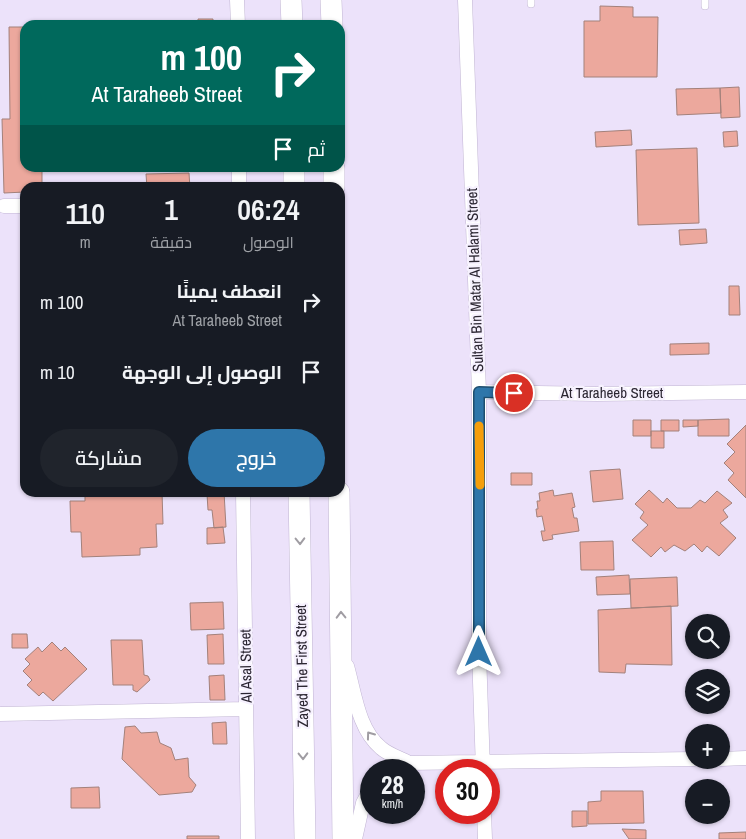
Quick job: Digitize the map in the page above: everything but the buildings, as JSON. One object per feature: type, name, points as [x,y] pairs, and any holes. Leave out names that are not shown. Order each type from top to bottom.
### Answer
[{"type":"main road","points":[[291,0],[292,20]]},
{"type":"main road","points":[[331,0],[332,20]]},
{"type":"main road","name":"Zayed The First Street","points":[[299,497],[305,839]]},
{"type":"main road","points":[[339,497],[343,839]]},
{"type":"street","points":[[237,0],[238,20]]},
{"type":"street","name":"Sultan Bin Matar Al Halami Street","points":[[466,0],[479,392],[479,652],[483,759]]},
{"type":"street","points":[[4,206],[20,206]]},
{"type":"street","name":"At Taraheeb Street","points":[[479,392],[598,394],[746,392]]},
{"type":"street","name":"Al Asal Street","points":[[243,497],[248,839]]},
{"type":"street","points":[[341,645],[365,729],[383,749],[402,759]]},
{"type":"street","points":[[0,714],[246,709]]},
{"type":"street","points":[[730,759],[746,758]]},
{"type":"street","points":[[500,765],[685,759]]},
{"type":"street","points":[[355,839],[360,816]]},
{"type":"street","points":[[484,824],[484,839]]},
{"type":"slow traffic","points":[[479,426],[480,485]]},
{"type":"route","points":[[479,652],[479,392],[514,393]]}]
